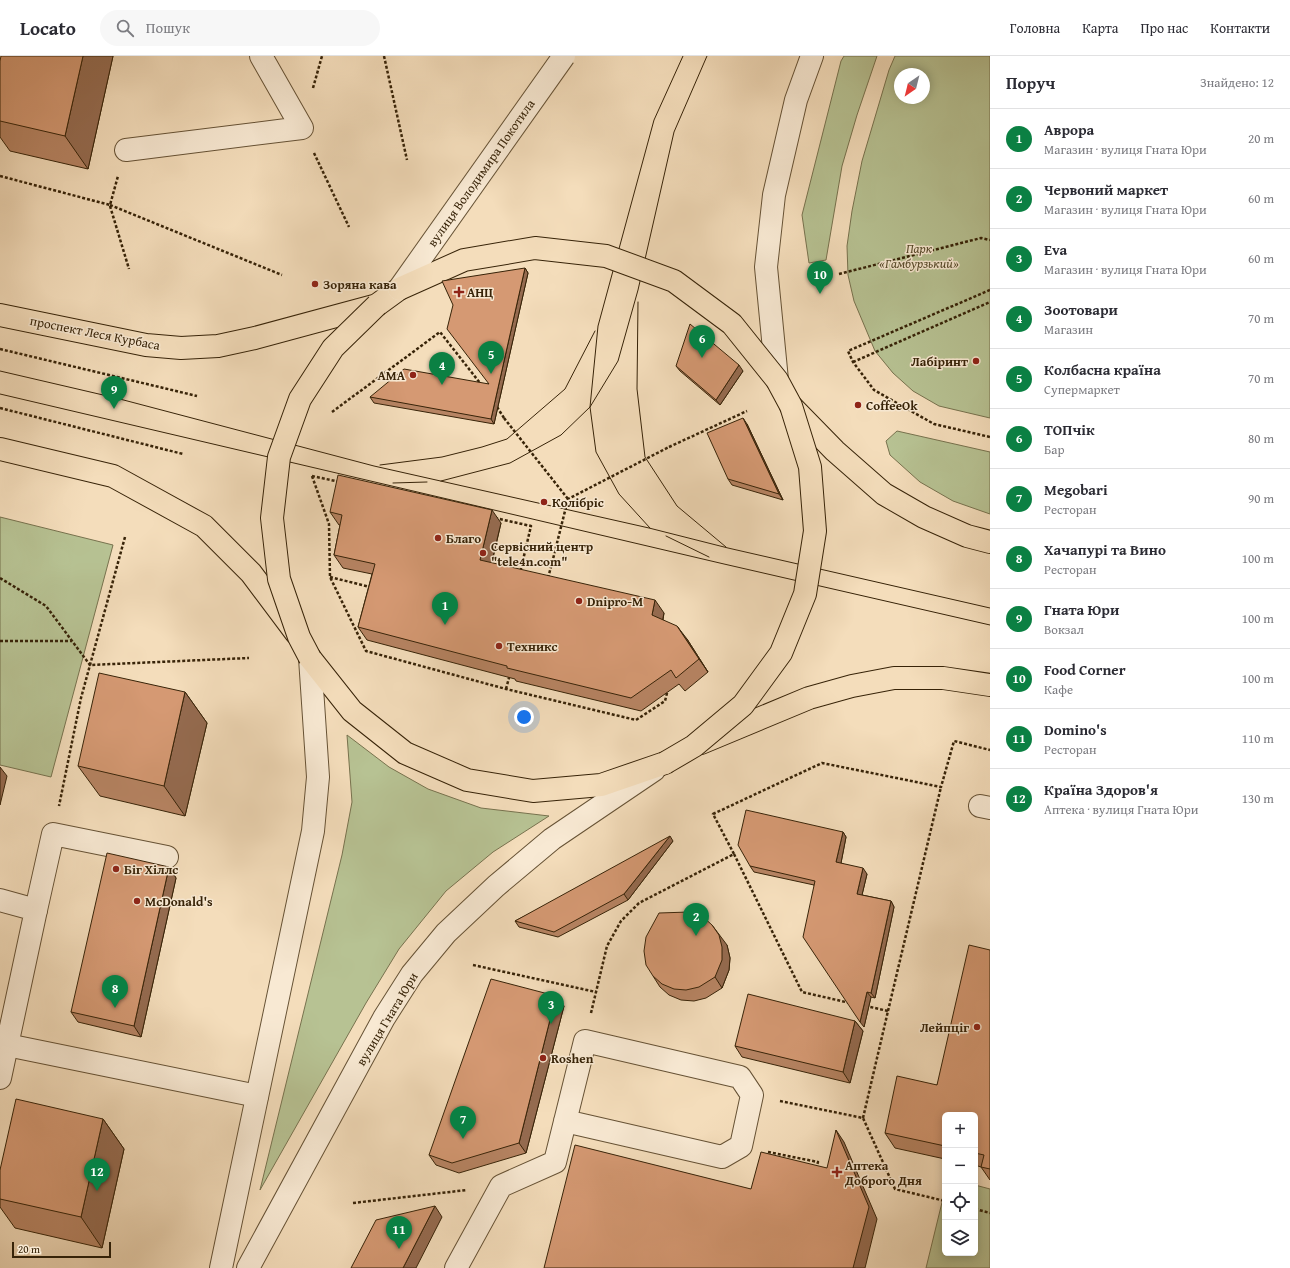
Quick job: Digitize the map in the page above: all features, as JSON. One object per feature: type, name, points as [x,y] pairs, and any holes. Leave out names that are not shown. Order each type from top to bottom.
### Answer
[{"type":"main road","points":[[694,746],[743,705],[781,653],[805,594],[815,531],[811,474],[790,406],[776,380],[732,324],[674,281],[606,256],[535,248],[464,260],[399,289],[377,305],[333,348],[300,399],[279,457],[272,518],[279,579],[299,637],[310,658],[352,711],[405,753],[467,780],[533,791],[601,785],[665,763],[694,746],[809,698],[852,686],[894,678],[943,678],[987,685]]},
{"type":"main road","name":"проспект Леся Курбаса","points":[[0,315],[146,345],[181,348],[218,346],[255,338],[377,305]]},
{"type":"main road","points":[[790,406],[835,451],[884,494],[924,517],[967,536],[990,542]]},
{"type":"main road","points":[[0,449],[113,476],[204,526],[251,573],[299,637]]},
{"type":"street","points":[[126,150],[302,128],[261,56]]},
{"type":"street","name":"вулиця Володимира Покотила","points":[[399,289],[564,56]]},
{"type":"street","points":[[776,380],[766,268],[774,195],[796,100],[812,56]]},
{"type":"street","points":[[221,1268],[313,831],[318,777],[310,658]]},
{"type":"street","name":"вулиця Гната Юри","points":[[248,1268],[384,1018],[412,974],[446,934],[496,886],[552,839],[665,763]]},
{"type":"street","points":[[0,1078],[53,834],[168,857]]},
{"type":"street","points":[[0,900],[36,910]]},
{"type":"street","points":[[456,1268],[501,1186],[555,1162],[565,1121],[585,1041],[740,1077],[752,1095],[741,1146],[722,1157],[565,1121]]},
{"type":"street","points":[[7,1045],[257,1096]]},
{"type":"path","points":[[384,56],[407,160]]},
{"type":"path","points":[[302,128],[349,227]]},
{"type":"path","points":[[126,150],[110,205],[129,269]]},
{"type":"path","points":[[0,176],[110,205],[282,275]]},
{"type":"path","points":[[839,274],[981,238],[990,240]]},
{"type":"path","points":[[990,290],[848,351],[853,362],[874,390],[934,424],[990,437]]},
{"type":"path","points":[[853,362],[990,302]]},
{"type":"path","points":[[332,412],[440,332],[480,384]]},
{"type":"path","points":[[0,349],[197,396]]},
{"type":"path","points":[[496,407],[568,499]]},
{"type":"path","points":[[0,408],[183,454]]},
{"type":"path","points":[[546,584],[568,499],[669,447],[747,411]]},
{"type":"path","points":[[342,483],[312,476],[329,524],[330,577],[366,652],[506,689],[636,720],[665,701],[670,684]]},
{"type":"path","points":[[494,518],[531,526],[519,578]]},
{"type":"path","points":[[53,834],[81,698],[125,537]]},
{"type":"path","points":[[330,577],[374,588]]},
{"type":"path","points":[[0,578],[46,606],[90,665]]},
{"type":"path","points":[[0,641],[72,641]]},
{"type":"path","points":[[90,665],[249,658]]},
{"type":"path","points":[[506,689],[512,668]]},
{"type":"path","points":[[942,1200],[895,1189],[863,1118],[941,787],[954,741],[990,750]]},
{"type":"path","points":[[852,1003],[802,992],[734,854],[712,814],[822,763],[941,787]]},
{"type":"path","points":[[585,1041],[607,946],[621,921],[639,903],[734,854]]},
{"type":"path","points":[[473,965],[596,992]]},
{"type":"path","points":[[859,1005],[888,1011]]},
{"type":"path","points":[[792,1104],[863,1118]]},
{"type":"path","points":[[741,1146],[818,1162],[815,1175]]},
{"type":"path","points":[[353,1203],[501,1186]]},
{"type":"path","points":[[978,1210],[990,1213]]},
{"type":"green space","points":[[844,56],[877,56],[842,166],[826,260],[809,263],[802,215],[841,61]]},
{"type":"green space","name":"Парк «Гамбурзький»","points":[[895,56],[990,56],[990,418],[939,406],[913,391],[893,373],[875,351],[854,301],[848,275],[847,246],[862,161],[889,70]]},
{"type":"green space","points":[[897,431],[990,452],[990,514],[953,501],[920,482],[890,455],[886,441]]},
{"type":"green space","points":[[0,517],[113,545],[51,777],[0,765]]},
{"type":"green space","points":[[347,735],[389,767],[428,789],[481,808],[549,816],[493,852],[446,891],[399,949],[366,1003],[260,1190],[342,855],[352,802]]},
{"type":"green space","points":[[978,1186],[990,1189],[990,1268],[926,1268],[942,1202],[942,1256],[978,1256]]},
{"type":"building","points":[[1,56],[83,56],[65,136],[0,121]]},
{"type":"building","points":[[525,268],[491,419],[370,397],[404,369],[489,384],[447,329],[453,305],[442,281]]},
{"type":"building","points":[[690,324],[739,365],[716,400],[676,366]]},
{"type":"building","points":[[743,418],[779,494],[728,479],[707,433]]},
{"type":"building","points":[[338,475],[492,510],[480,560],[655,600],[652,615],[677,626],[699,659],[676,678],[671,670],[631,698],[507,668],[507,666],[358,627],[375,564],[334,555],[342,515],[330,512]]},
{"type":"building","points":[[99,673],[185,692],[164,786],[78,766]]},
{"type":"building","points":[[746,810],[843,832],[836,862],[863,868],[857,894],[891,901],[871,993],[867,992],[860,1022],[803,937],[815,881],[750,866],[738,845]]},
{"type":"building","points":[[670,836],[624,894],[554,932],[515,921]]},
{"type":"building","points":[[107,853],[169,867],[134,1026],[71,1012]]},
{"type":"building","points":[[689,912],[702,916],[712,925],[719,935],[722,947],[722,960],[715,977],[699,987],[686,990],[674,989],[662,984],[653,976],[646,965],[644,951],[646,937],[659,913]]},
{"type":"building","name":"Лейпціг","points":[[969,945],[990,950],[990,1169],[981,1167],[984,1155],[978,1154],[978,1112],[942,1112],[942,1145],[885,1133],[897,1076],[937,1085]]},
{"type":"building","points":[[491,979],[556,996],[519,1143],[452,1163],[429,1155]]},
{"type":"building","points":[[748,994],[855,1021],[843,1072],[735,1046]]},
{"type":"building","points":[[16,1099],[103,1119],[81,1217],[0,1199],[0,1170]]},
{"type":"building","points":[[836,1130],[869,1207],[853,1268],[544,1268],[575,1145],[751,1189],[761,1152],[827,1168]]},
{"type":"building","points":[[435,1206],[403,1268],[351,1268],[376,1220]]},
{"type":"tram line","points":[[650,528],[619,494],[596,452],[590,407],[598,326],[654,120],[683,56]]},
{"type":"tram line","points":[[441,481],[510,463],[561,435],[590,407],[618,361],[638,290],[674,132],[707,56]]},
{"type":"tram line","points":[[638,302],[637,389],[645,457],[677,506],[726,547]]},
{"type":"tram line","points":[[380,465],[442,457],[507,439],[565,389],[595,331]]},
{"type":"tram line","points":[[0,371],[116,398],[374,466],[649,528],[728,548],[990,608]]},
{"type":"tram line","points":[[0,394],[990,625]]},
{"type":"tram line","points":[[393,483],[427,482]]},
{"type":"tram line","points":[[666,536],[709,557]]},
{"type":"place","name":"Зоряна кава","points":[[315,284]]},
{"type":"place","name":"АНЦ","points":[[459,292]]},
{"type":"place","name":"Food Corner","points":[[820,294]]},
{"type":"place","name":"ТОПчік","points":[[702,358]]},
{"type":"place","name":"Лабіринт","points":[[976,361]]},
{"type":"place","name":"Колбасна країна","points":[[491,374]]},
{"type":"place","name":"АМА","points":[[413,375]]},
{"type":"place","name":"Зоотовари","points":[[442,385]]},
{"type":"place","name":"CoffeeOk","points":[[858,405]]},
{"type":"place","name":"Гната Юри","points":[[114,409]]},
{"type":"place","name":"Колібріс","points":[[544,502]]},
{"type":"place","name":"Благо","points":[[438,538]]},
{"type":"place","name":"Сервісний центр \"tele4n.com\"","points":[[483,553]]},
{"type":"place","name":"Dnipro-M","points":[[579,601]]},
{"type":"place","name":"Аврора","points":[[445,625]]},
{"type":"place","name":"Техникс","points":[[499,646]]},
{"type":"place","name":"Біг Хіллс","points":[[116,869]]},
{"type":"place","name":"McDonald's","points":[[137,901]]},
{"type":"place","name":"Червоний маркет","points":[[696,936]]},
{"type":"place","name":"Хачапурі та Вино","points":[[115,1008]]},
{"type":"place","name":"Eva","points":[[551,1024]]},
{"type":"place","name":"Лейпціг","points":[[977,1027]]},
{"type":"place","name":"Roshen","points":[[543,1058]]},
{"type":"place","name":"Megobari","points":[[463,1139]]},
{"type":"place","name":"Аптека Доброго Дня","points":[[837,1172]]},
{"type":"place","name":"Країна Здоров'я","points":[[97,1191]]},
{"type":"place","name":"Domino's","points":[[399,1249]]}]
